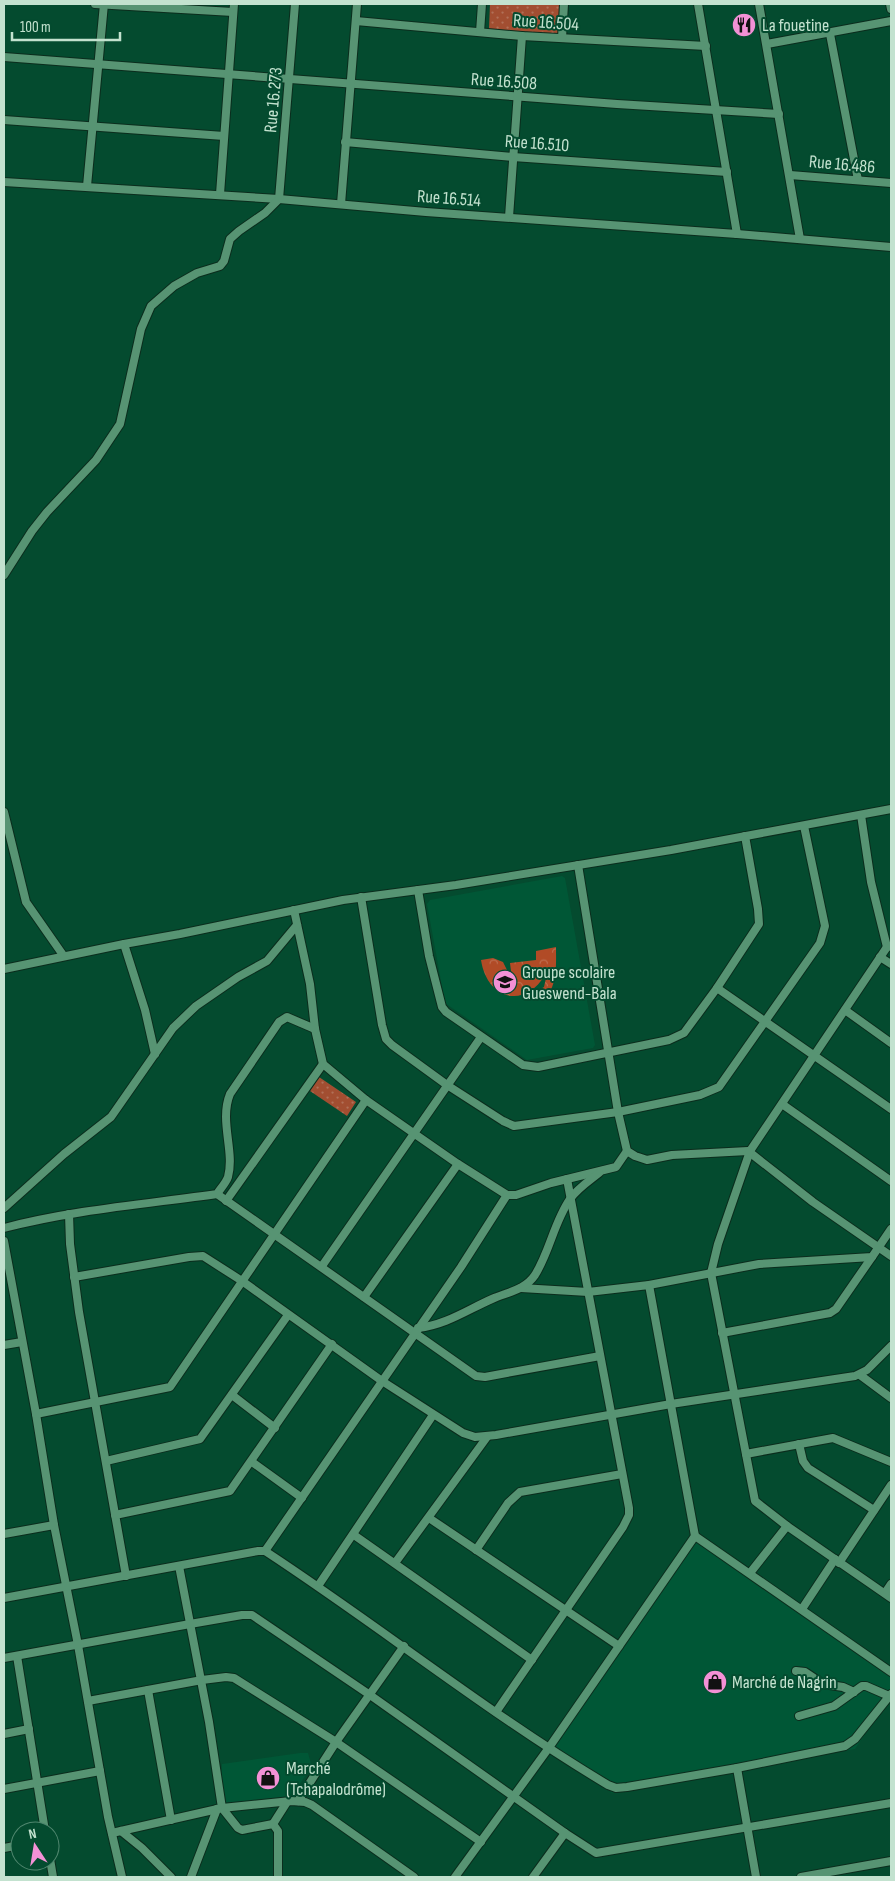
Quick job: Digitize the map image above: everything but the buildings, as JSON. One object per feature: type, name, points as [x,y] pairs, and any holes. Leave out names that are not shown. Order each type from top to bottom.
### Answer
[{"type":"street","points":[[95,4],[233,8],[220,194]]},
{"type":"street","points":[[88,186],[104,4]]},
{"type":"street","name":"Rue 16.273","points":[[279,199],[295,4]]},
{"type":"street","points":[[340,204],[357,4]]},
{"type":"street","points":[[480,32],[482,4]]},
{"type":"street","points":[[562,38],[564,4]]},
{"type":"street","points":[[698,4],[737,234]]},
{"type":"street","points":[[759,4],[800,239]]},
{"type":"street","points":[[890,4],[891,9]]},
{"type":"street","name":"Rue 16.504","points":[[356,20],[522,36],[706,46]]},
{"type":"street","points":[[767,44],[891,24]]},
{"type":"street","points":[[830,34],[858,180]]},
{"type":"street","points":[[509,217],[522,36]]},
{"type":"street","name":"Rue 16.508","points":[[4,57],[228,76],[779,114]]},
{"type":"street","points":[[4,120],[224,136]]},
{"type":"street","name":"Rue 16.510","points":[[346,142],[513,157],[727,172]]},
{"type":"street","name":"Rue 16.486","points":[[790,175],[891,183]]},
{"type":"street","name":"Rue 16.514","points":[[4,182],[220,194],[891,247]]},
{"type":"street","points":[[4,575],[47,512],[96,460],[120,424],[141,329],[151,306],[174,286],[197,273],[222,264],[230,238],[266,213],[279,199]]},
{"type":"street","points":[[4,969],[63,955],[180,934],[361,897],[456,885],[578,865],[891,809]]},
{"type":"street","points":[[4,812],[28,905],[63,955]]},
{"type":"street","points":[[861,815],[871,882],[889,947],[880,957],[750,1152],[718,1244],[711,1273],[755,1501],[787,1526],[888,1596],[891,1584]]},
{"type":"street","points":[[361,897],[382,1025],[386,1039],[392,1045],[448,1085],[503,1121],[514,1126],[618,1112],[700,1095],[714,1090],[723,1082],[820,943],[825,926],[804,826]]},
{"type":"street","points":[[418,890],[429,956],[440,1004],[446,1012],[523,1065],[538,1067],[679,1037],[684,1033],[717,988],[760,920],[745,836]]},
{"type":"street","points":[[578,865],[618,1112],[627,1150],[635,1156],[647,1160],[683,1154],[750,1152],[813,1202],[891,1256]]},
{"type":"street","points":[[294,910],[310,984],[315,1029],[323,1064],[366,1100],[458,1164],[507,1195],[516,1195],[567,1179],[616,1167],[627,1150]]},
{"type":"street","points":[[4,1208],[64,1154],[111,1117],[173,1028],[196,1006],[238,977],[267,961],[297,925]]},
{"type":"street","points":[[124,944],[146,1010],[154,1054]]},
{"type":"street","points":[[880,957],[891,964]]},
{"type":"street","points":[[717,988],[891,1109]]},
{"type":"street","points":[[845,1010],[891,1043]]},
{"type":"street","points":[[216,1194],[228,1179],[226,1107],[230,1094],[279,1022],[286,1017],[315,1029]]},
{"type":"street","points":[[322,1266],[481,1037]]},
{"type":"street","points":[[226,1201],[323,1064]]},
{"type":"street","points":[[36,1414],[170,1387],[366,1100]]},
{"type":"street","points":[[782,1104],[891,1180]]},
{"type":"street","points":[[364,1297],[458,1164]]},
{"type":"street","points":[[417,1330],[437,1325],[465,1313],[521,1288],[532,1279],[570,1200],[578,1190],[600,1172]]},
{"type":"street","points":[[496,1712],[628,1518],[629,1508],[567,1179]]},
{"type":"street","points":[[4,1228],[69,1214],[216,1194],[364,1297],[417,1330],[468,1372],[480,1377],[600,1356]]},
{"type":"street","points":[[266,1551],[507,1195]]},
{"type":"street","points":[[69,1214],[74,1277],[126,1576]]},
{"type":"street","points":[[722,1333],[830,1313],[836,1309],[891,1229]]},
{"type":"street","points":[[4,1241],[36,1414],[54,1525],[122,1877]]},
{"type":"street","points":[[74,1277],[199,1256],[242,1281],[382,1381],[467,1435],[475,1437],[486,1437],[734,1393],[860,1375],[891,1346]]},
{"type":"street","points":[[521,1288],[588,1292],[649,1285],[759,1264],[872,1258]]},
{"type":"street","points":[[455,1877],[514,1797],[695,1536],[649,1285]]},
{"type":"street","points":[[106,1461],[198,1441],[288,1315]]},
{"type":"street","points":[[4,1345],[22,1342]]},
{"type":"street","points":[[115,1515],[228,1492],[252,1462],[332,1344]]},
{"type":"street","points":[[860,1375],[891,1398]]},
{"type":"street","points":[[232,1395],[275,1428]]},
{"type":"street","points":[[318,1586],[434,1415]]},
{"type":"street","points":[[395,1563],[486,1437]]},
{"type":"street","points":[[746,1454],[833,1438],[891,1462]]},
{"type":"street","points":[[799,1444],[802,1461],[808,1468],[874,1510]]},
{"type":"street","points":[[252,1462],[302,1498]]},
{"type":"street","points":[[476,1550],[508,1503],[520,1492],[622,1474]]},
{"type":"street","points":[[802,1610],[891,1485]]},
{"type":"street","points":[[429,1518],[618,1646]]},
{"type":"street","points":[[4,1534],[54,1525]]},
{"type":"street","points":[[750,1573],[787,1526]]},
{"type":"street","points":[[354,1535],[532,1660]]},
{"type":"street","points":[[695,1536],[891,1672]]},
{"type":"street","points":[[4,1598],[266,1551],[548,1748],[616,1788],[627,1788],[737,1768],[845,1746],[855,1739],[890,1695],[862,1686],[834,1706],[799,1716]]},
{"type":"street","points":[[179,1566],[202,1680],[219,1808],[191,1877]]},
{"type":"street","points":[[4,1658],[242,1615],[256,1617],[370,1694],[592,1852],[600,1853],[891,1803]]},
{"type":"street","points":[[298,1801],[336,1742],[404,1646]]},
{"type":"street","points":[[16,1656],[44,1821]]},
{"type":"street","points":[[796,1670],[805,1672],[823,1684],[843,1687],[854,1692]]},
{"type":"street","points":[[88,1701],[202,1680],[234,1678],[336,1742],[481,1842]]},
{"type":"street","points":[[148,1690],[171,1820]]},
{"type":"street","points":[[4,1734],[29,1729]]},
{"type":"street","points":[[737,1768],[756,1877]]},
{"type":"street","points":[[4,1789],[100,1771]]},
{"type":"street","points":[[112,1833],[219,1808],[298,1801],[312,1805],[414,1877]]},
{"type":"street","points":[[219,1808],[242,1830],[273,1824],[287,1802]]},
{"type":"street","points":[[273,1824],[278,1831],[278,1877]]},
{"type":"street","points":[[121,1831],[172,1877]]},
{"type":"street","points":[[533,1877],[564,1833]]},
{"type":"street","points":[[800,1877],[891,1861]]},
{"type":"shaded area","points":[[490,4],[560,4],[558,34],[489,29]]},
{"type":"shaded area","points":[[562,876],[565,878],[595,1045],[593,1048],[527,1060],[445,1003],[427,904],[430,900]]},
{"type":"shaded area","points":[[319,1077],[356,1102],[347,1116],[310,1091]]},
{"type":"shaded area","points":[[695,1540],[891,1676],[891,1696],[855,1749],[612,1793],[549,1749]]},
{"type":"shaded area","points":[[308,1753],[312,1767],[293,1793],[280,1799],[225,1804],[222,1787],[222,1764]]},
{"type":"green space","points":[[556,947],[555,976],[551,990],[542,1000],[537,991],[544,987],[545,975],[527,993],[517,996],[507,995],[498,991],[491,984],[481,960],[493,958],[503,962],[508,972],[511,971],[510,963],[536,960],[536,951]]},
{"type":"place","name":"La fouetine","points":[[744,25]]},
{"type":"place","name":"Groupe scolaire Gueswend-Bala","points":[[505,982]]},
{"type":"place","name":"Marché de Nagrin","points":[[715,1682]]},
{"type":"place","name":"Marché (Tchapalodrôme)","points":[[268,1778]]}]
